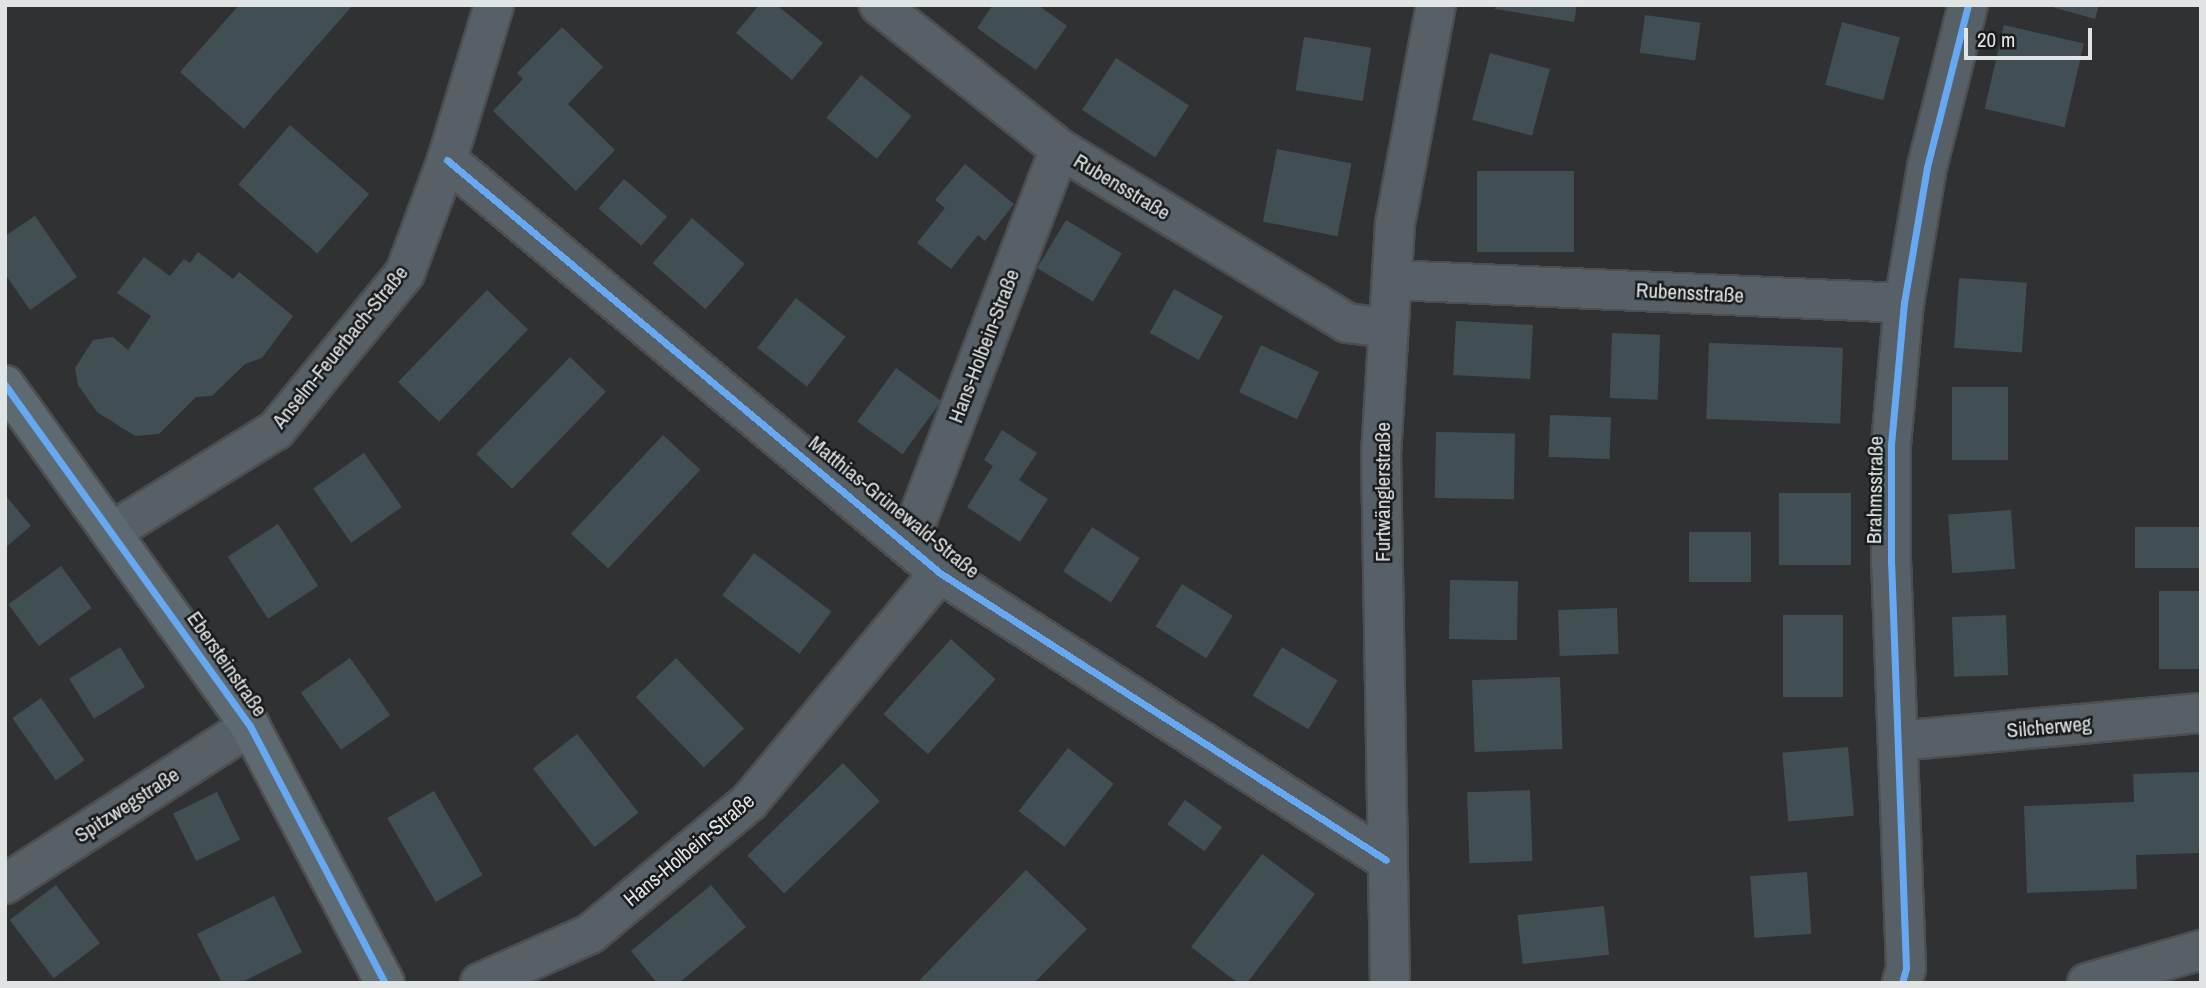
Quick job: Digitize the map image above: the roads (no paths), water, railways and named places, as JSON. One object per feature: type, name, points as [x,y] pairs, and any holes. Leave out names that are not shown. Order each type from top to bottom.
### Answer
[{"type":"street","name":"Anselm-Feuerbach-Straße","points":[[113,531],[276,430],[405,273],[447,160],[494,5]]},
{"type":"street","name":"Rubensstraße","points":[[879,5],[1060,149],[1347,323],[1388,328]]},
{"type":"street","name":"Furtwänglerstraße","points":[[1390,983],[1381,454],[1395,224],[1436,5]]},
{"type":"street","name":"Brahmsstraße","points":[[1902,983],[1906,968],[1891,445],[1904,303],[1927,167],[1968,5]]},
{"type":"street","name":"Hans-Holbein-Straße","points":[[908,544],[1060,149]]},
{"type":"street","name":"Matthias-Grünewald-Straße","points":[[447,160],[940,573],[1386,860]]},
{"type":"street","name":"Rubensstraße","points":[[1393,279],[1904,303]]},
{"type":"street","name":"Ebersteinstraße","points":[[5,385],[113,531],[250,726],[385,983]]},
{"type":"street","name":"Hans-Holbein-Straße","points":[[480,983],[590,934],[749,802],[940,573]]},
{"type":"street","name":"Silcherweg","points":[[1898,741],[2201,713]]},
{"type":"street","name":"Spitzwegstraße","points":[[5,884],[250,726]]},
{"type":"street","points":[[2087,983],[2201,950]]}]
